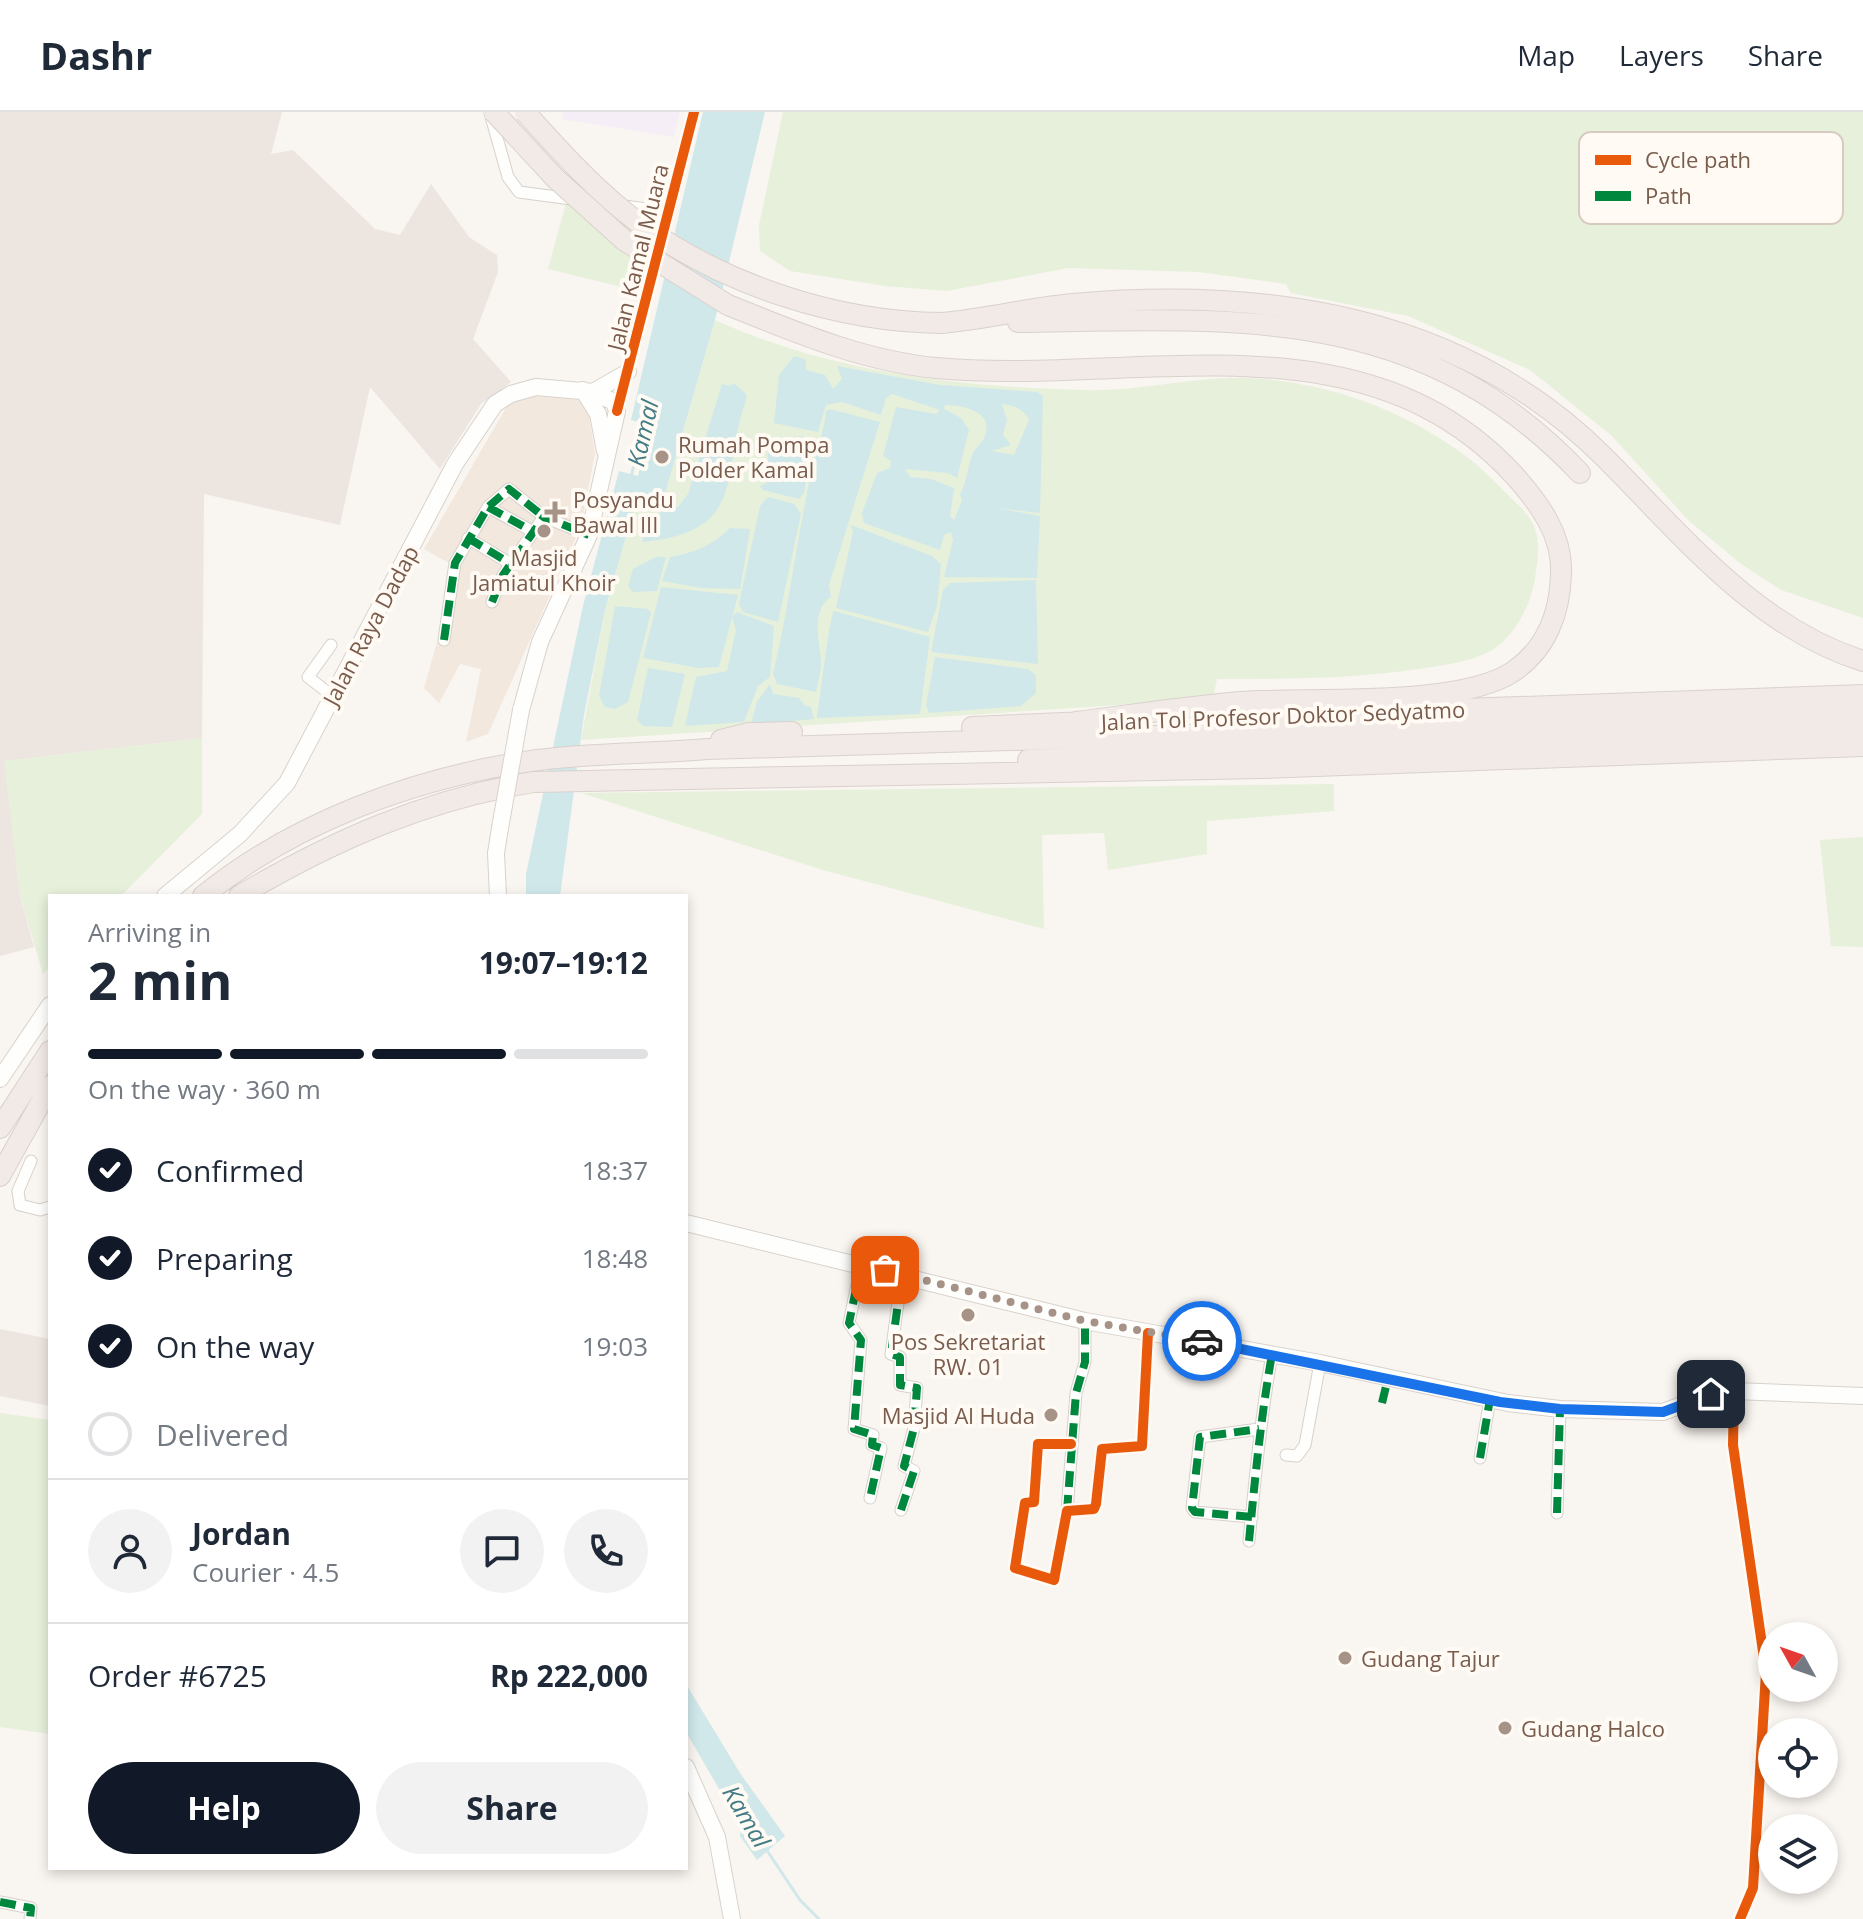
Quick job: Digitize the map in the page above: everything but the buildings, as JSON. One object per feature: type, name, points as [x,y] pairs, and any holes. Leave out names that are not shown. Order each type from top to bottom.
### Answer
[{"type":"highway","points":[[492,112],[555,178],[625,241],[728,305],[852,352],[934,368],[1105,370],[1276,366],[1327,372],[1414,401],[1462,429],[1499,459],[1535,498],[1551,527],[1562,558],[1560,596],[1550,630],[1536,650],[1513,672],[1484,685],[1446,694],[1238,702],[1076,722]]},
{"type":"highway","points":[[525,112],[571,162],[639,223],[709,264],[784,296],[858,315],[942,323],[1222,321],[1277,324],[1329,333],[1420,360],[1474,387],[1530,426],[1580,473]]},
{"type":"highway","points":[[942,323],[1072,304],[1232,302],[1327,313],[1436,344],[1494,372],[1562,419],[1711,565],[1766,612],[1821,645],[1863,661]]},
{"type":"highway","name":"Jalan Tol Profesor Doktor Sedyatmo","points":[[707,749],[731,736],[749,733],[1863,695]]},
{"type":"highway","name":"Jalan Tol Profesor Doktor Sedyatmo","points":[[205,894],[222,880],[296,837],[371,802],[454,776],[533,760],[707,749],[1863,715]]},
{"type":"highway","name":"Jalan Tol Profesor Doktor Sedyatmo","points":[[791,775],[950,763],[1863,730]]},
{"type":"highway","name":"Jalan Tol Profesor Doktor Sedyatmo","points":[[242,894],[310,855],[382,822],[459,797],[534,782],[791,775],[958,775],[1863,746]]},
{"type":"highway","points":[[0,1128],[48,1054]]},
{"type":"highway","points":[[0,1176],[48,1090]]},
{"type":"main road","points":[[588,391],[628,372]]},
{"type":"main road","name":"Jalan Raya Dadap","points":[[167,894],[240,834],[270,803],[302,757],[331,695],[455,464],[487,413],[511,394],[536,387],[588,391]]},
{"type":"main road","points":[[498,894],[496,853],[521,710],[540,642],[589,535],[617,411],[610,398],[588,391]]},
{"type":"main road","points":[[588,391],[598,414],[607,457]]},
{"type":"main road","points":[[0,1079],[48,1008]]},
{"type":"main road","points":[[688,1223],[1085,1321],[1320,1363],[1490,1399],[1560,1409],[1663,1412],[1711,1394],[1734,1391],[1863,1396]]},
{"type":"main road","points":[[688,1772],[717,1837],[732,1919]]},
{"type":"street","points":[[492,112],[508,177],[519,192],[669,212]]},
{"type":"street","name":"Jalan Kamal Muara","points":[[617,411],[694,112]]},
{"type":"street","points":[[444,640],[455,563],[488,507],[509,489],[548,519],[589,535]]},
{"type":"street","points":[[488,507],[532,531]]},
{"type":"street","points":[[492,602],[532,531],[548,519]]},
{"type":"street","points":[[468,538],[511,564]]},
{"type":"street","points":[[331,645],[308,675],[331,695]]},
{"type":"street","points":[[31,1161],[18,1191],[20,1205],[40,1210],[48,1208]]},
{"type":"street","points":[[861,1265],[849,1323],[861,1340],[854,1429],[873,1435],[872,1445],[881,1448],[870,1498]]},
{"type":"street","points":[[901,1510],[914,1471],[904,1466],[914,1428],[917,1388],[900,1385],[900,1357],[891,1354],[902,1274]]},
{"type":"street","points":[[1071,1444],[1038,1444],[1034,1502],[1025,1503],[1015,1568],[1055,1579],[1067,1511],[1076,1393],[1085,1362],[1085,1321]]},
{"type":"street","points":[[1067,1511],[1094,1509],[1102,1449],[1142,1446],[1148,1333]]},
{"type":"street","points":[[1249,1541],[1260,1453],[1259,1429],[1272,1354]]},
{"type":"street","points":[[1286,1455],[1297,1456],[1305,1445],[1320,1363]]},
{"type":"street","points":[[1734,1391],[1733,1445],[1766,1672],[1753,1888],[1740,1919]]},
{"type":"street","points":[[1480,1458],[1490,1399]]},
{"type":"street","points":[[1557,1513],[1560,1409]]},
{"type":"street","points":[[1252,1517],[1195,1512],[1192,1508],[1200,1437],[1259,1429]]},
{"type":"street","points":[[0,1902],[31,1908],[30,1919]]},
{"type":"shaded area","points":[[0,112],[282,112],[271,154],[293,150],[375,229],[400,235],[431,184],[469,237],[497,255],[498,272],[473,339],[511,382],[481,404],[440,469],[370,387],[340,525],[204,494],[202,738],[5,761],[20,896],[34,947],[0,956]]},
{"type":"shaded area","points":[[563,112],[680,112],[674,137],[562,119]]},
{"type":"shaded area","points":[[552,391],[586,399],[595,453],[581,526],[488,734],[466,742],[481,669],[460,664],[439,703],[424,688],[458,568],[424,549],[511,399]]},
{"type":"shaded area","points":[[0,1329],[48,1339],[48,1406],[0,1396]]},
{"type":"green space","points":[[783,112],[1863,112],[1863,618],[1781,590],[1741,564],[1688,520],[1612,436],[1530,370],[1408,316],[1291,293],[1286,284],[1199,272],[1068,268],[947,291],[885,286],[790,271],[760,251],[759,225]]},
{"type":"green space","points":[[566,203],[653,219],[634,290],[548,269]]},
{"type":"green space","points":[[715,320],[803,352],[849,364],[942,380],[1102,390],[1213,379],[1263,379],[1324,389],[1354,398],[1438,437],[1476,464],[1521,508],[1533,525],[1538,543],[1535,578],[1529,600],[1513,631],[1487,653],[1426,668],[1343,677],[1217,679],[1213,699],[581,740],[605,610],[635,505],[663,499]]},
{"type":"green space","points":[[202,738],[202,814],[123,894],[48,894],[48,969],[43,974],[20,896],[4,761]]},
{"type":"green space","points":[[1334,784],[1334,811],[1207,821],[1207,854],[1108,870],[1104,833],[1042,835],[1044,929],[823,870],[581,793]]},
{"type":"green space","points":[[1863,837],[1863,947],[1831,946],[1820,840]]},
{"type":"green space","points":[[0,1413],[48,1420],[48,1734],[0,1727]]},
{"type":"water","points":[[703,112],[765,112],[715,320],[663,500],[635,505],[605,610],[584,715],[560,894],[526,894],[526,874],[583,606],[619,471],[638,476],[652,425],[631,420]]},
{"type":"water","points":[[794,356],[806,360],[806,370],[825,375],[833,389],[842,379],[837,366],[940,385],[1037,392],[1043,396],[1040,513],[997,508],[1040,516],[1037,578],[944,577],[953,540],[951,532],[944,535],[940,550],[864,523],[862,513],[877,473],[890,468],[891,461],[883,456],[896,407],[936,414],[940,410],[892,394],[886,398],[881,415],[842,402],[826,405],[818,432],[774,423],[779,375]],"holes":[[[1002,404],[1025,413],[1029,420],[1014,455],[992,451],[1011,445],[1003,435],[1007,419]],[[945,405],[976,412],[986,422],[987,429],[971,458],[960,494],[962,500],[954,520],[950,516],[954,488],[931,479],[910,477],[905,469],[948,473],[957,478],[969,430],[961,418],[944,409]]]},
{"type":"water","points":[[734,383],[746,394],[746,400],[725,494],[716,512],[700,526],[676,536],[642,542],[648,516],[678,507],[688,494],[722,384],[730,386]]},
{"type":"water","points":[[830,409],[880,422],[829,585],[831,597],[825,602],[819,617],[821,663],[816,692],[777,684],[773,674],[809,483],[826,411]]},
{"type":"water","points":[[802,436],[812,450],[804,493],[799,499],[763,490],[760,486],[767,483],[768,446],[775,439]]},
{"type":"water","points":[[768,497],[794,504],[801,514],[778,622],[743,612],[739,604],[760,506]]},
{"type":"water","points":[[851,525],[932,556],[941,564],[937,606],[928,632],[836,608],[853,532]]},
{"type":"water","points":[[730,528],[750,529],[740,589],[701,588],[662,581],[670,557],[703,547]]},
{"type":"water","points":[[656,557],[666,557],[657,591],[633,592],[628,586],[633,569]]},
{"type":"water","points":[[1036,580],[1038,664],[931,652],[943,590],[950,583]]},
{"type":"water","points":[[661,587],[738,595],[719,667],[699,668],[643,658]]},
{"type":"water","points":[[615,606],[648,609],[651,613],[628,702],[615,709],[605,707],[599,696]]},
{"type":"water","points":[[834,611],[930,637],[920,714],[817,718]]},
{"type":"water","points":[[737,612],[774,626],[770,677],[758,686],[744,722],[685,726],[696,677],[727,671],[736,630],[732,617]]},
{"type":"water","points":[[935,657],[1028,669],[1036,675],[1036,693],[1021,706],[929,713],[926,705]]},
{"type":"water","points":[[648,668],[685,674],[672,727],[643,726],[637,720]]},
{"type":"water","points":[[770,684],[773,694],[799,698],[805,706],[811,707],[814,719],[751,724],[757,702]]},
{"type":"water","points":[[688,1687],[740,1773],[785,1836],[757,1860],[740,1836],[740,1825],[688,1735]]},
{"type":"waterway","name":"Kamal","points":[[631,477],[645,419]]},
{"type":"waterway","name":"Kamal","points":[[766,1849],[800,1900],[819,1919]]},
{"type":"marked path","points":[[444,640],[455,563],[488,507],[509,489],[544,517]]},
{"type":"marked path","points":[[488,507],[532,531]]},
{"type":"marked path","points":[[492,602],[503,575],[544,517],[589,535]]},
{"type":"marked path","points":[[468,538],[511,564]]},
{"type":"marked path","points":[[861,1265],[849,1323],[861,1340],[854,1429],[873,1435],[872,1445],[881,1448],[870,1498]]},
{"type":"marked path","points":[[901,1510],[914,1471],[904,1466],[914,1428],[917,1388],[900,1385],[900,1357],[891,1354],[902,1274]]},
{"type":"marked path","points":[[1067,1511],[1076,1393],[1085,1362],[1085,1321]]},
{"type":"marked path","points":[[1249,1541],[1272,1354]]},
{"type":"marked path","points":[[1382,1403],[1388,1378]]},
{"type":"marked path","points":[[1480,1458],[1490,1399]]},
{"type":"marked path","points":[[1557,1513],[1560,1409]]},
{"type":"marked path","points":[[1252,1517],[1195,1512],[1192,1508],[1200,1437],[1259,1429]]},
{"type":"marked path","points":[[0,1902],[31,1908],[30,1919]]},
{"type":"cycle path","points":[[617,411],[694,112]]},
{"type":"cycle path","points":[[1071,1444],[1038,1444],[1034,1502],[1025,1503],[1015,1568],[1054,1580],[1067,1511],[1094,1509],[1096,1504],[1102,1449],[1142,1446],[1148,1333]]},
{"type":"cycle path","points":[[1734,1391],[1733,1445],[1766,1672],[1753,1888],[1740,1919]]},
{"type":"way so far","points":[[885,1270],[1085,1321],[1202,1341]]},
{"type":"place","name":"Rumah Pompa Polder Kamal","points":[[662,457]]},
{"type":"place","name":"Posyandu Bawal III","points":[[555,512]]},
{"type":"place","name":"Masjid Jamiatul Khoir","points":[[544,531]]},
{"type":"place","name":"Pos Sekretariat RW. 01","points":[[968,1315]]},
{"type":"place","name":"Masjid Al Huda","points":[[1051,1415]]},
{"type":"place","name":"Gudang Tajur","points":[[1345,1658]]},
{"type":"place","name":"Gudang Halco","points":[[1505,1728]]},
{"type":"route","points":[[1202,1341],[1500,1402],[1560,1409],[1663,1412],[1711,1394]]}]
